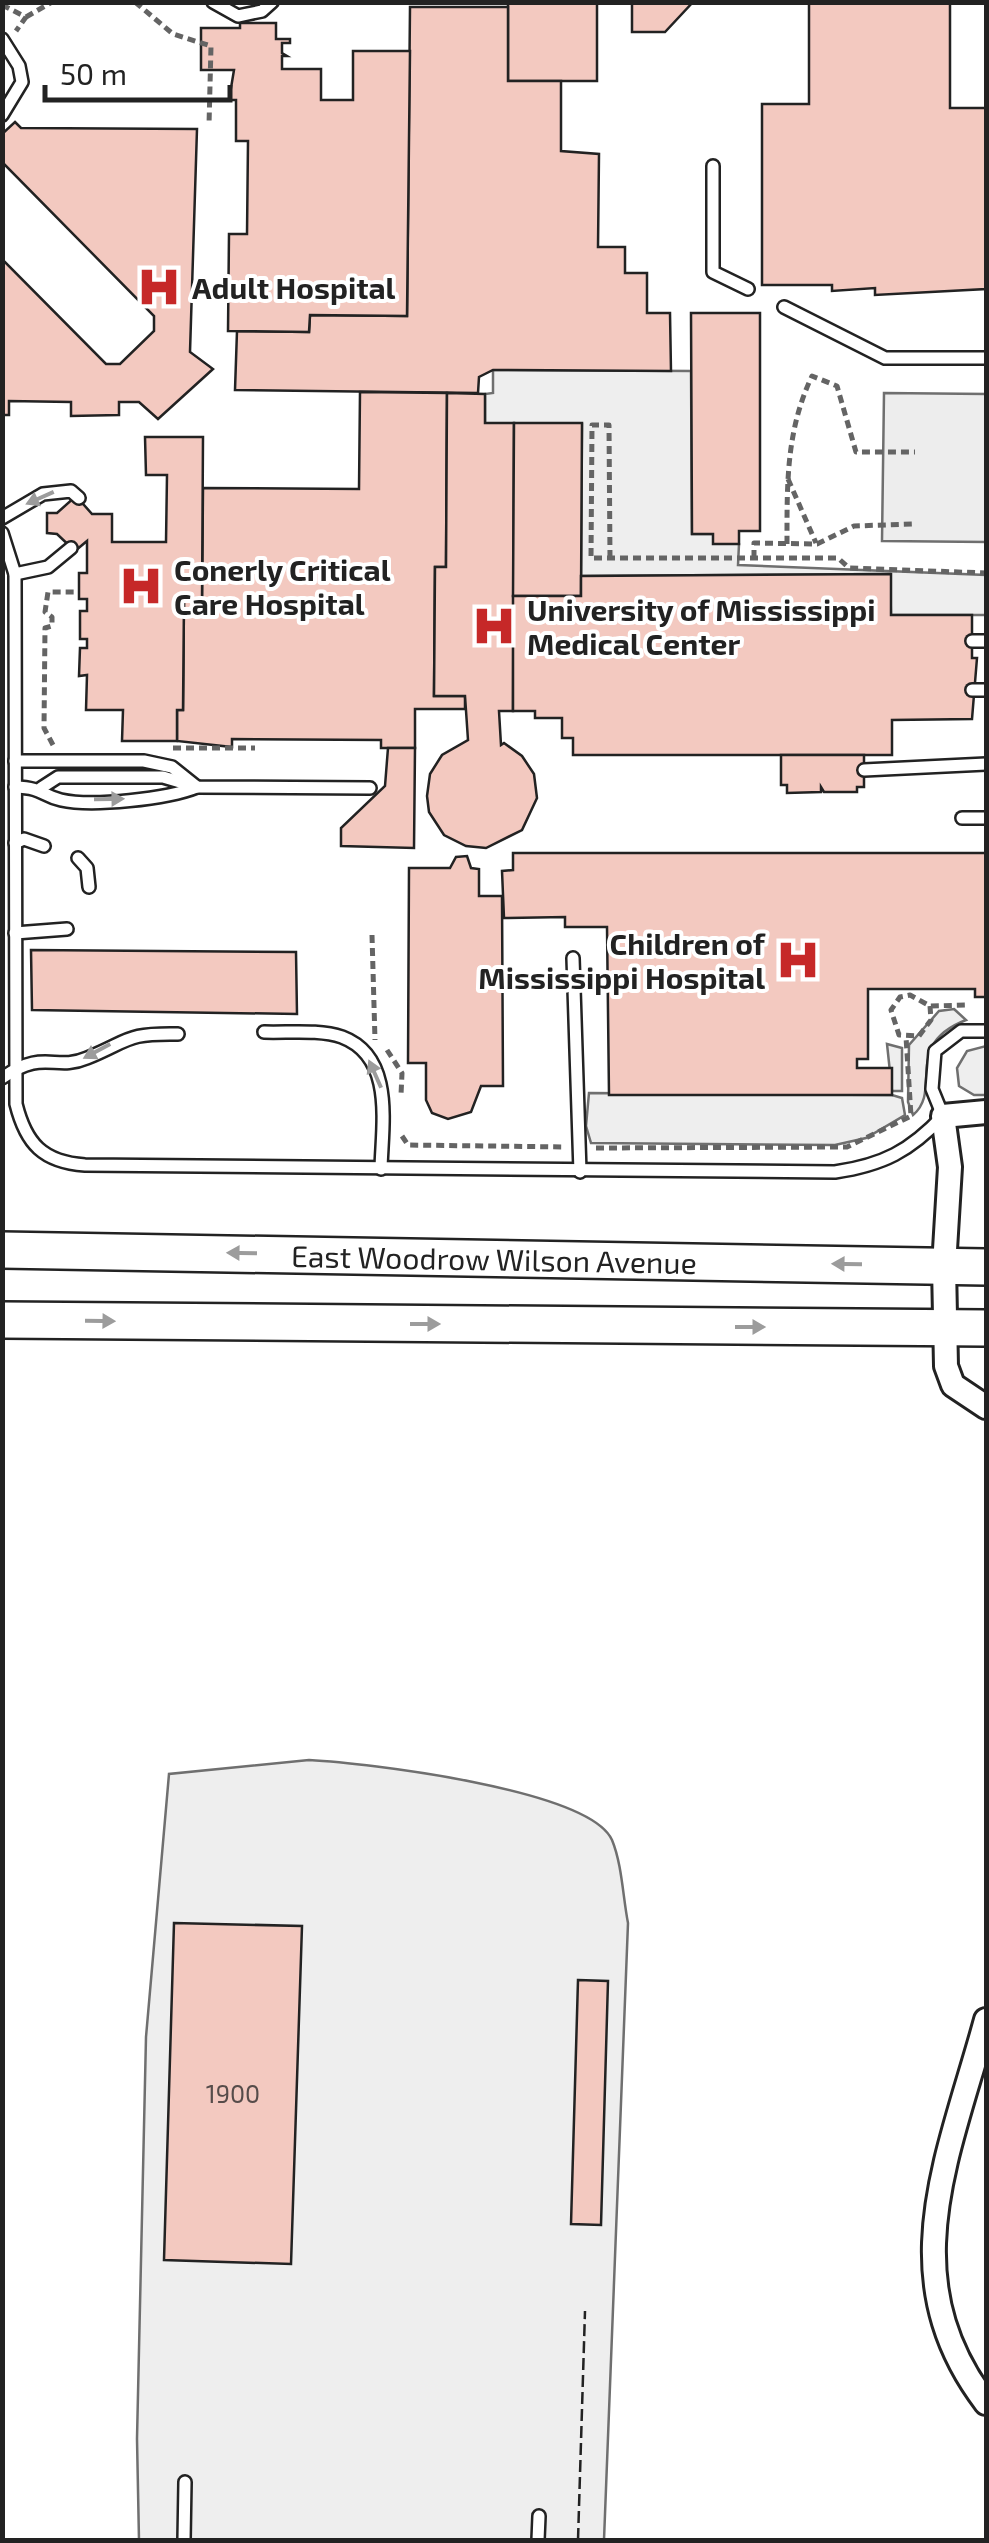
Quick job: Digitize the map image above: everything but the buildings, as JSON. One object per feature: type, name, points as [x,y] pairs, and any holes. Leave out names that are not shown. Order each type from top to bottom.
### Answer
[{"type":"main road","name":"East Woodrow Wilson Avenue","points":[[2,1250],[986,1267]]},
{"type":"main road","points":[[2,1320],[986,1328]]},
{"type":"street","points":[[986,1112],[943,1116],[950,1167],[944,1266],[946,1366],[954,1386],[986,1406]]},
{"type":"street","points":[[986,2020],[936,2210],[932,2267],[947,2340],[961,2370],[986,2403]]},
{"type":"lane","points":[[212,2],[238,16],[262,11],[272,2]]},
{"type":"lane","points":[[2,39],[19,66],[22,82],[2,115]]},
{"type":"lane","points":[[713,166],[713,272],[748,289]]},
{"type":"lane","points":[[784,307],[885,358],[986,358]]},
{"type":"lane","points":[[2,518],[43,494],[70,490],[79,498]]},
{"type":"lane","points":[[2,533],[15,574],[9,605],[9,698],[16,760],[16,1104],[27,1138],[36,1150],[71,1164],[580,1172],[789,1173],[858,1169],[914,1147],[943,1116],[932,1089],[935,1051],[961,1031],[986,1031]]},
{"type":"lane","points":[[15,574],[48,568],[70,548]]},
{"type":"lane","points":[[972,642],[986,641]]},
{"type":"lane","points":[[972,690],[986,690]]},
{"type":"lane","points":[[16,760],[144,761],[172,767],[197,787]]},
{"type":"lane","points":[[864,770],[986,764]]},
{"type":"lane","points":[[41,788],[58,777],[163,777],[197,787],[370,788]]},
{"type":"lane","points":[[16,788],[41,788],[60,800],[167,798],[197,787]]},
{"type":"lane","points":[[962,818],[986,818]]},
{"type":"lane","points":[[16,843],[24,839],[44,846]]},
{"type":"lane","points":[[78,858],[87,868],[89,887]]},
{"type":"lane","points":[[16,933],[67,929]]},
{"type":"lane","points":[[573,958],[580,1172]]},
{"type":"lane","points":[[264,1032],[342,1038],[366,1056],[379,1076],[383,1095],[381,1169]]},
{"type":"lane","points":[[2,1078],[33,1060],[87,1058],[140,1033],[178,1034]]},
{"type":"lane","points":[[184,2482],[184,2540]]},
{"type":"lane","points":[[538,2540],[539,2516]]},
{"type":"path","points":[[26,17],[52,2]]},
{"type":"path","points":[[135,2],[173,34],[211,46],[209,125]]},
{"type":"path","points":[[787,544],[787,477],[796,412],[812,376],[837,386],[856,452],[915,452]]},
{"type":"path","points":[[610,558],[609,425],[592,425],[591,558],[610,558],[838,558],[849,568],[986,572]]},
{"type":"path","points":[[787,477],[816,544]]},
{"type":"path","points":[[754,558],[754,543],[816,544],[854,526],[914,524]]},
{"type":"path","points":[[58,748],[44,728],[45,628],[52,626],[52,616],[45,612],[48,592],[74,592]]},
{"type":"path","points":[[156,748],[255,748]]},
{"type":"path","points":[[372,935],[374,1039],[402,1072],[401,1109]]},
{"type":"path","points":[[930,1006],[930,1020],[919,1036],[898,1035],[891,1020],[894,1002],[910,995],[930,1006],[967,1005]]},
{"type":"path","points":[[400,1127],[402,1139],[408,1144],[847,1148],[911,1116],[906,1038]]},
{"type":"shaded area","points":[[493,370],[691,371],[692,534],[713,534],[739,544],[738,565],[986,575],[986,615],[891,615],[890,574],[581,576],[582,424],[485,423],[485,394],[493,393]]},
{"type":"shaded area","points":[[884,393],[986,394],[986,542],[882,541]]},
{"type":"shaded area","points":[[954,1009],[966,1020],[935,1042],[929,1054],[925,1093],[913,1115],[908,1102],[909,1045],[939,1011]]},
{"type":"shaded area","points":[[887,1044],[902,1048],[902,1091],[892,1091]]},
{"type":"shaded area","points":[[986,1046],[986,1095],[974,1095],[959,1086],[957,1068],[967,1051]]},
{"type":"shaded area","points":[[589,1093],[892,1095],[902,1098],[905,1115],[866,1138],[835,1145],[591,1143],[586,1126]]},
{"type":"shaded area","points":[[309,1760],[423,1773],[521,1793],[563,1806],[595,1822],[612,1840],[628,1923],[604,2540],[139,2540],[137,2439],[146,2037],[169,1774]]},
{"type":"fence","points":[[578,2540],[585,2311]]},
{"type":"place","name":"Adult Hospital","points":[[159,287]]},
{"type":"place","name":"Conerly Critical Care Hospital","points":[[141,586]]},
{"type":"place","name":"University of Mississippi Medical Center","points":[[494,626]]},
{"type":"place","name":"Children of Mississippi Hospital","points":[[798,960]]}]
